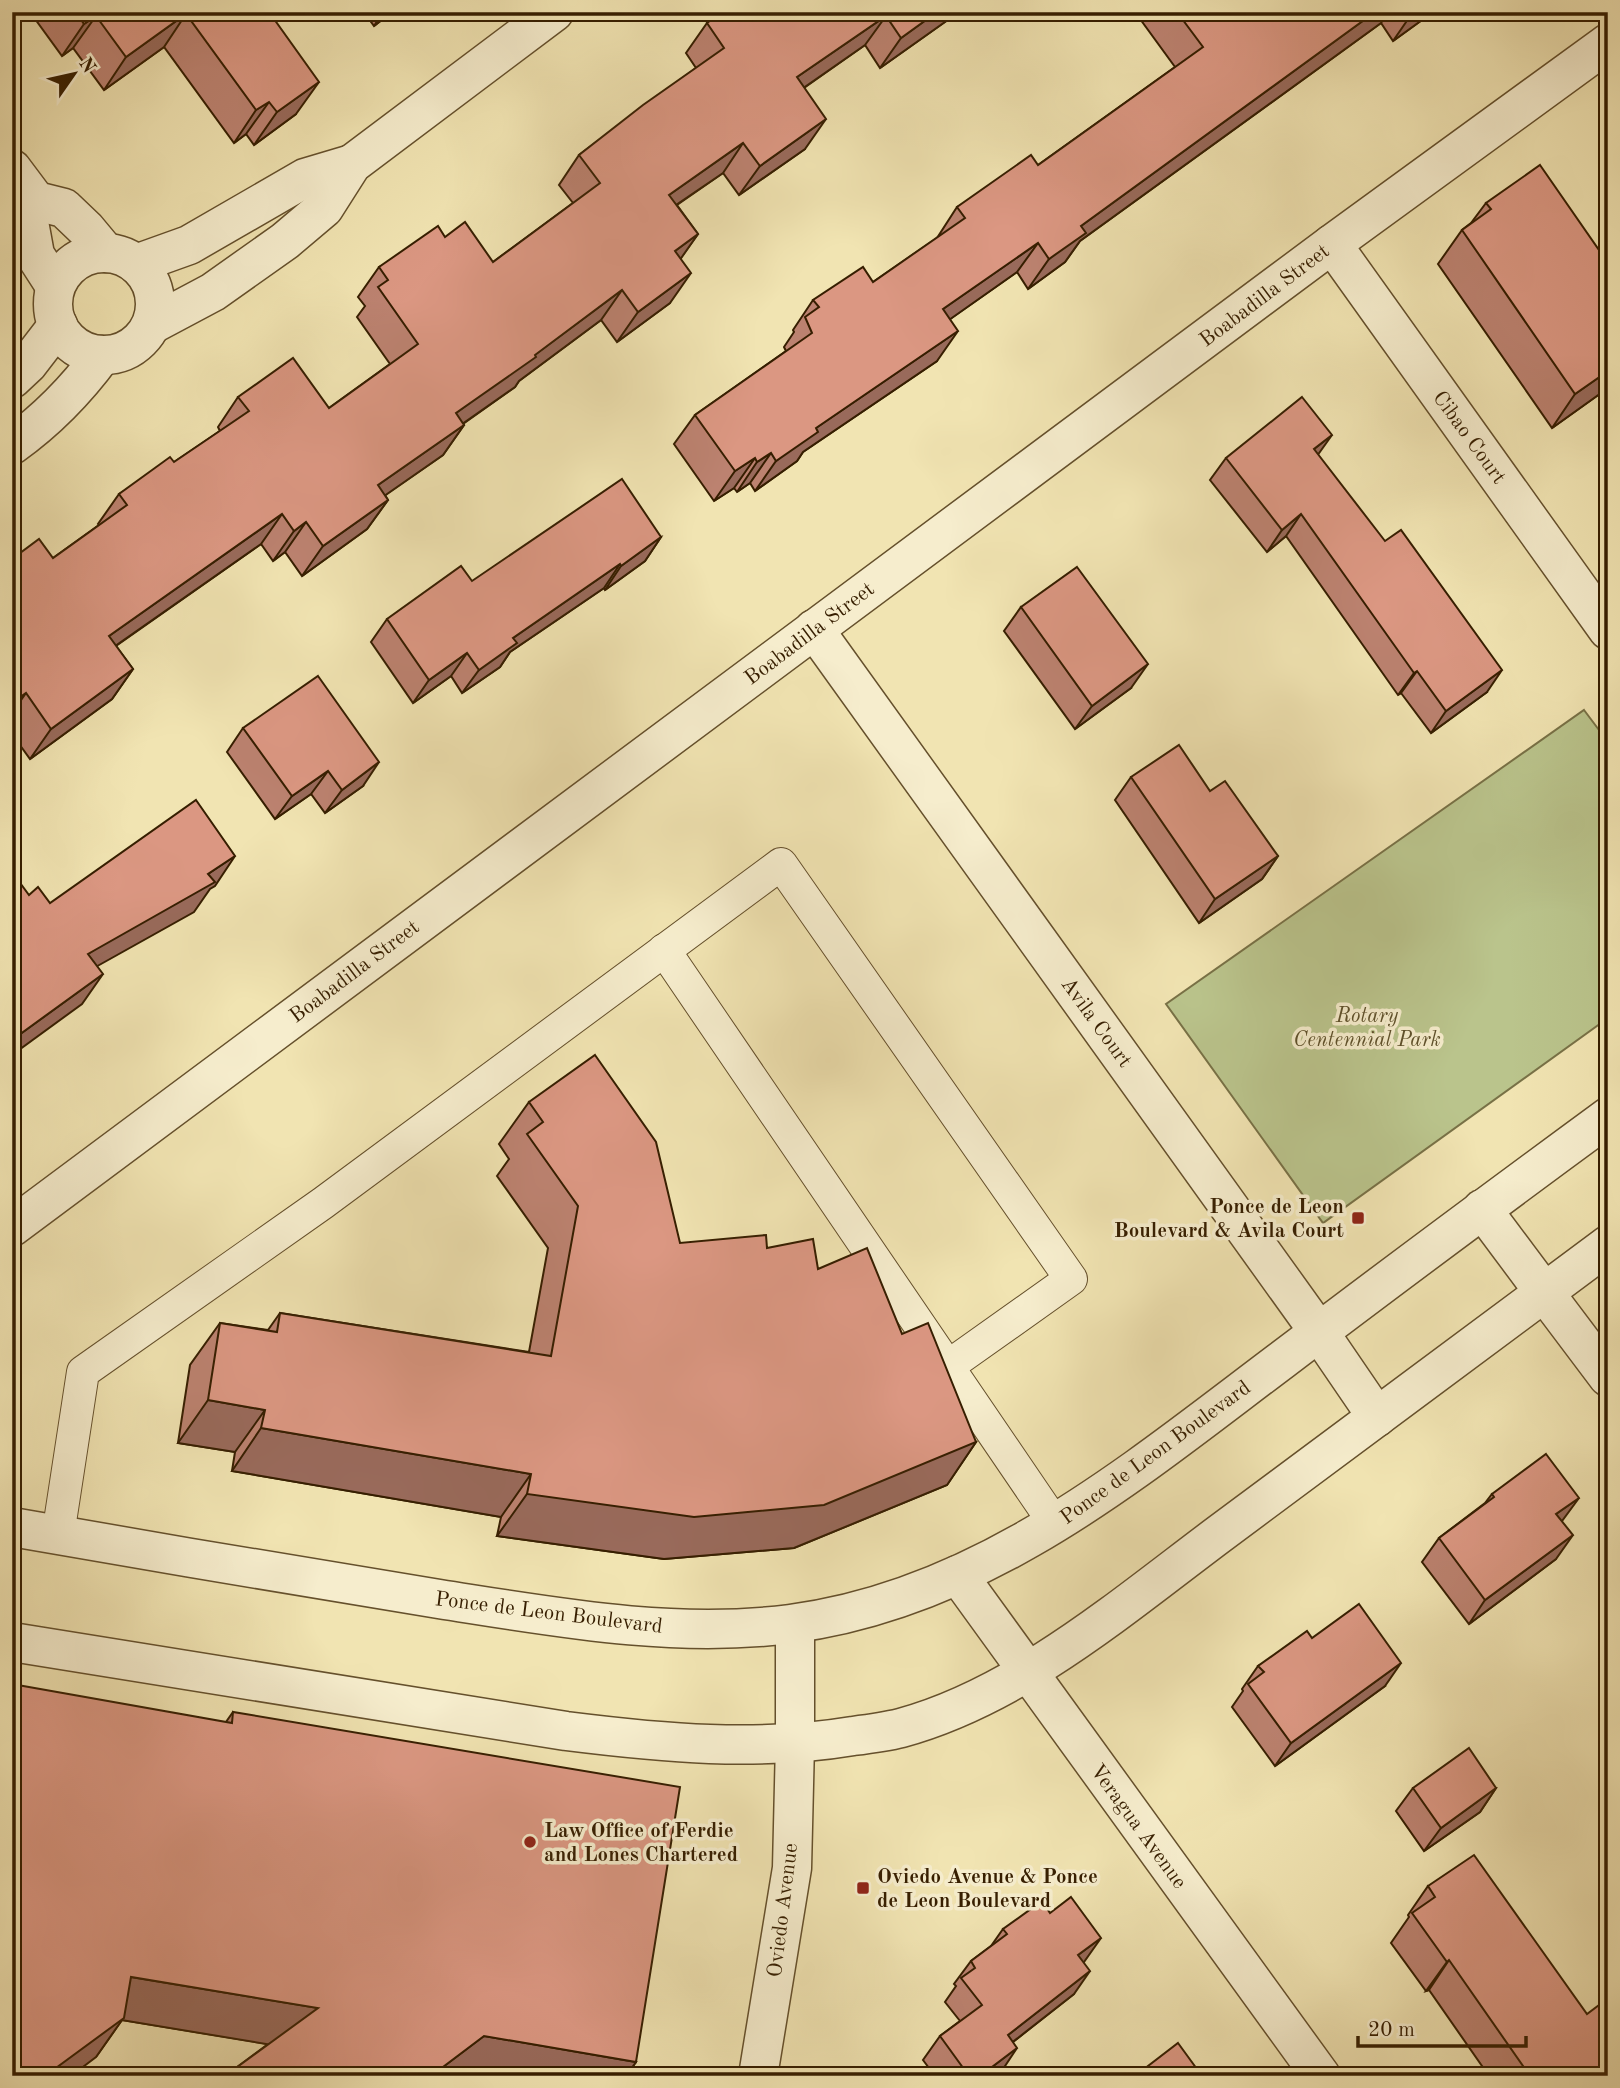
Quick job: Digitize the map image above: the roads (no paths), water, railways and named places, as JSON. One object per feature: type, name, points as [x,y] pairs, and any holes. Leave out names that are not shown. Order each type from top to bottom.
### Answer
[{"type":"street","points":[[12,169],[36,201],[64,208],[121,259],[147,276],[154,291],[155,308],[151,325],[141,340],[126,351],[91,355],[75,347],[62,335],[54,318],[52,302],[55,286],[75,261],[90,255],[121,259],[190,246],[305,178],[352,164],[554,12]]},
{"type":"street","name":"Boabadilla Street","points":[[12,1227],[1332,244],[1608,44]]},
{"type":"street","points":[[151,325],[222,286],[285,241],[324,208],[352,164]]},
{"type":"street","points":[[36,201],[29,222],[35,255],[55,286]]},
{"type":"street","name":"Cibao Court","points":[[1332,244],[1608,630]]},
{"type":"street","points":[[12,379],[28,365],[58,325]]},
{"type":"street","points":[[12,445],[82,382],[102,355]]},
{"type":"street","name":"Avila Court","points":[[814,629],[1319,1332],[1377,1418]]},
{"type":"street","name":"Ponce de Leon Boulevard","points":[[12,1527],[560,1617],[652,1628],[743,1629],[794,1624],[849,1613],[913,1594],[1002,1555],[1109,1490],[1608,1117]]},
{"type":"street","points":[[1482,1209],[1608,1377]]},
{"type":"street","points":[[12,1642],[643,1741],[710,1746],[795,1743],[898,1729],[950,1713],[1028,1672],[1119,1609],[1608,1245]]},
{"type":"street","name":"Veragua Avenue","points":[[958,1575],[1321,2076]]},
{"type":"street","name":"Oviedo Avenue","points":[[758,2076],[792,1868],[794,1624]]},
{"type":"lane","points":[[58,1535],[83,1372],[323,1203],[781,864],[1071,1279],[947,1367]]},
{"type":"lane","points":[[664,950],[1055,1524]]},
{"type":"place","name":"Ponce de Leon Boulevard & Avila Court","points":[[1358,1218]]},
{"type":"place","name":"Law Office of Ferdie and Lones Chartered","points":[[530,1842]]},
{"type":"place","name":"Oviedo Avenue & Ponce de Leon Boulevard","points":[[863,1888]]},
{"type":"park label","name":"Rotary Centennial Park","points":[[1367,1027]]}]
